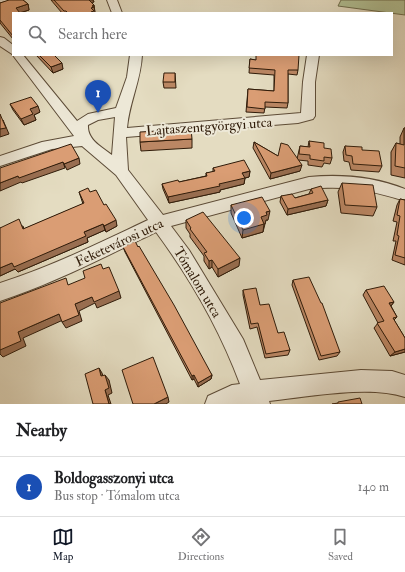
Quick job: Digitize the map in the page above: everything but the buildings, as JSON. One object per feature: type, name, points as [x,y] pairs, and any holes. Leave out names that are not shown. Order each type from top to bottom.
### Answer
[{"type":"street","points":[[0,2],[6,0]]},
{"type":"street","points":[[112,0],[117,12]]},
{"type":"street","points":[[0,40],[12,50]]},
{"type":"street","name":"Tómalom utca","points":[[18,56],[85,141],[121,171],[160,222],[201,284],[232,339],[257,398]]},
{"type":"street","name":"Tómalom utca","points":[[121,171],[118,156],[122,112],[133,76],[136,56]]},
{"type":"street","name":"Lajtaszentgyörgyi utca","points":[[120,133],[298,119],[308,116],[309,82],[312,56]]},
{"type":"street","points":[[0,162],[53,144],[66,141],[85,141],[80,126],[82,123],[104,114],[122,112]]},
{"type":"street","name":"Feketevárosi utca","points":[[0,292],[28,283],[81,260],[160,222],[318,182],[382,186],[405,195]]},
{"type":"street","points":[[216,404],[232,396],[257,398],[361,381],[392,382],[405,386]]},
{"type":"green space","points":[[341,0],[405,0],[405,15],[393,13],[393,12],[338,6]]},
{"type":"place","name":"Boldogasszonyi utca","points":[[98,113]]}]
